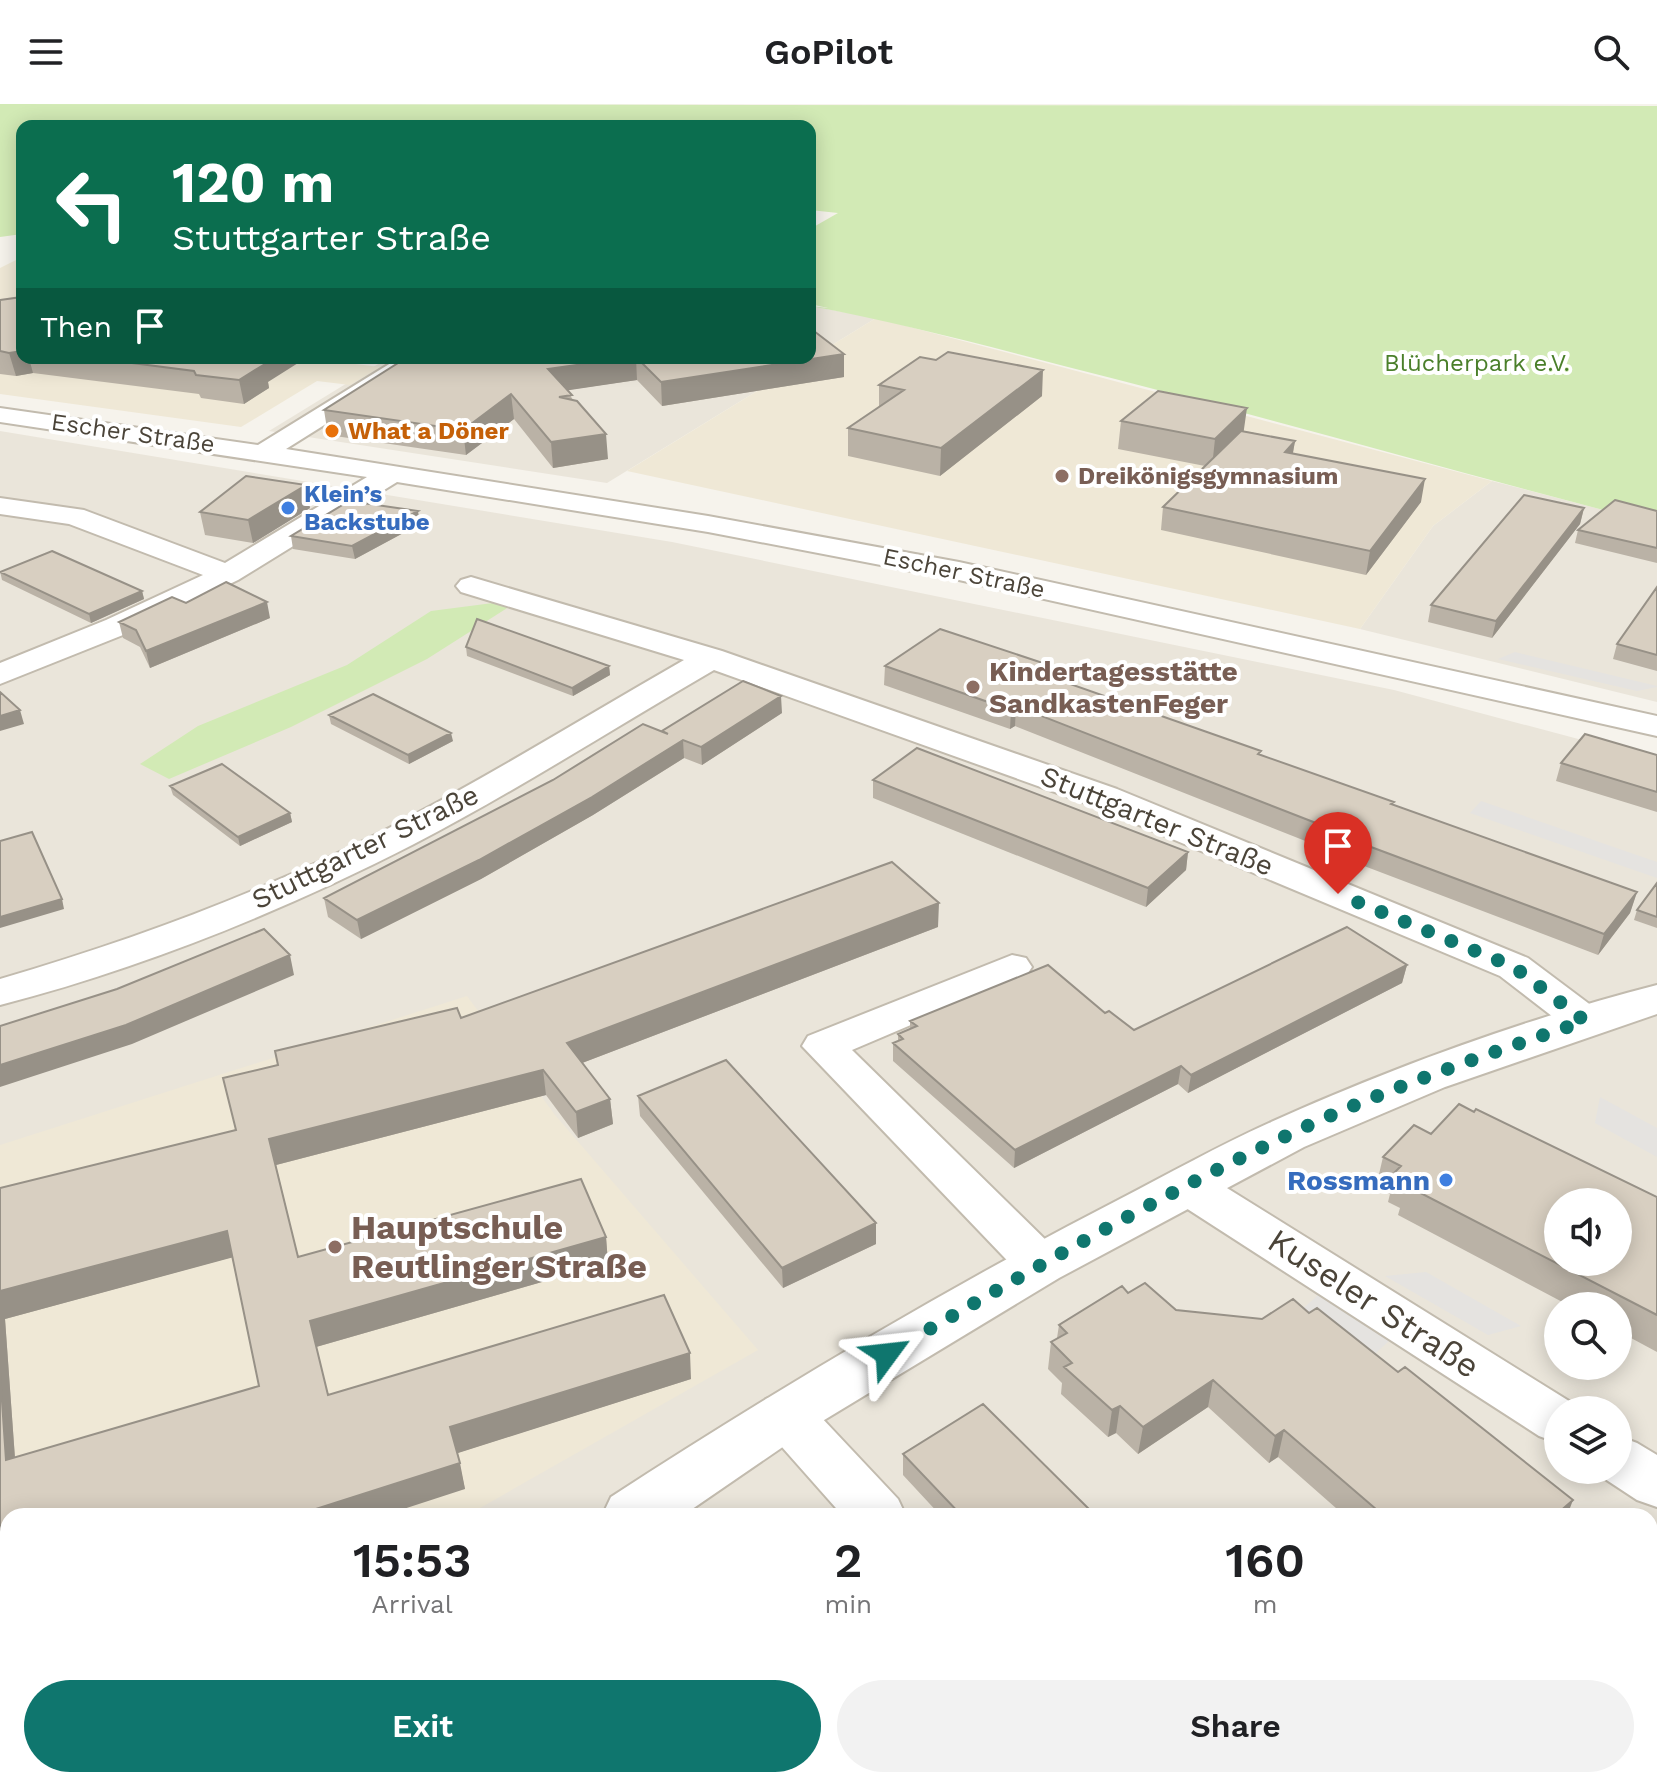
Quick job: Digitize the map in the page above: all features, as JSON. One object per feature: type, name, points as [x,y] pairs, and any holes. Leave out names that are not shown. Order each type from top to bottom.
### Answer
[{"type":"street","points":[[265,452],[404,364]]},
{"type":"street","name":"Escher Straße","points":[[0,415],[265,452],[708,524],[959,571],[1657,726]]},
{"type":"street","points":[[0,674],[74,646],[228,574],[310,527],[393,473]]},
{"type":"street","points":[[0,506],[74,516],[228,574]]},
{"type":"street","name":"Stuttgarter Straße","points":[[471,586],[711,658],[1104,797],[1499,961],[1524,973],[1585,1021]]},
{"type":"street","name":"Stuttgarter Straße","points":[[0,992],[188,929],[358,857],[446,812],[711,658]]},
{"type":"street","points":[[1012,967],[823,1046],[1040,1264]]},
{"type":"street","points":[[645,1508],[785,1414],[1040,1264],[1301,1129],[1428,1076],[1657,999]]},
{"type":"street","name":"Kuseler Straße","points":[[1189,1187],[1544,1412]]},
{"type":"street","points":[[785,1414],[871,1508]]},
{"type":"street","points":[[1632,1468],[1657,1484]]},
{"type":"shaded area","points":[[16,260],[16,364],[355,364],[380,367],[350,385],[317,381],[241,427],[0,394],[0,268]]},
{"type":"shaded area","points":[[816,307],[876,318],[816,355]]},
{"type":"shaded area","name":"Dreikönigsgymnasium","points":[[876,318],[1492,481],[1433,526],[1360,629],[627,471],[801,364],[816,364],[816,355]]},
{"type":"shaded area","points":[[378,364],[801,364],[607,483],[269,431]]},
{"type":"shaded area","points":[[0,431],[672,542],[1394,690],[1657,760],[1657,1508],[0,1508]]},
{"type":"shaded area","points":[[1492,481],[1657,524],[1657,702],[1360,629],[1433,526]]},
{"type":"shaded area","points":[[1515,652],[1657,687],[1637,691],[1498,659]]},
{"type":"shaded area","points":[[1481,801],[1657,862],[1657,878],[1470,813]]},
{"type":"shaded area","name":"Hauptschule Reutlinger Straße","points":[[467,996],[555,1115],[758,1350],[480,1508],[0,1508],[0,1145]]},
{"type":"shaded area","points":[[1600,1097],[1657,1128],[1657,1157],[1595,1123]]},
{"type":"shaded area","points":[[1426,1272],[1521,1326],[1488,1335],[1385,1276]]},
{"type":"shaded area","points":[[1318,1295],[1389,1341],[1367,1361],[1296,1315]]},
{"type":"green space","name":"Blücherpark e.V.","points":[[0,104],[1657,106],[1657,524],[1001,350],[816,307],[828,308],[816,305],[816,226],[838,213],[816,211],[816,120],[16,120],[16,235],[0,237]]},
{"type":"green space","points":[[493,603],[512,605],[427,659],[291,727],[169,779],[140,764],[198,726],[347,665],[431,611]]},
{"type":"building","points":[[16,298],[16,352],[0,351],[0,300]]},
{"type":"building","points":[[816,333],[844,354],[816,358]]},
{"type":"building","points":[[948,352],[1043,370],[941,448],[848,428],[904,390],[879,385],[920,357],[936,360]]},
{"type":"building","points":[[139,364],[265,364],[239,380],[196,375],[194,371]]},
{"type":"building","points":[[397,364],[584,364],[548,369],[572,395],[559,397],[577,401],[606,434],[551,442],[511,394],[463,430],[324,410]]},
{"type":"building","points":[[643,364],[779,364],[661,382]]},
{"type":"building","points":[[1158,391],[1247,408],[1215,439],[1121,421]]},
{"type":"building","points":[[1241,431],[1295,441],[1285,452],[1425,479],[1370,551],[1163,507]]},
{"type":"building","points":[[246,476],[306,485],[248,520],[200,512]]},
{"type":"building","points":[[1524,495],[1584,508],[1496,621],[1431,605]]},
{"type":"building","points":[[1615,500],[1657,511],[1657,548],[1578,530]]},
{"type":"building","points":[[349,501],[418,511],[352,546],[291,536]]},
{"type":"building","points":[[52,551],[142,591],[89,614],[0,572]]},
{"type":"building","points":[[226,582],[267,602],[146,651],[136,630],[119,622],[172,597],[186,603]]},
{"type":"building","points":[[1657,587],[1657,655],[1617,644]]},
{"type":"building","points":[[477,619],[609,666],[572,688],[466,647]]},
{"type":"building","points":[[940,629],[1064,670],[1053,678],[1261,751],[1258,754],[1637,892],[1604,934],[1355,841],[1357,839],[1016,706],[1011,710],[885,666]]},
{"type":"building","points":[[743,681],[781,696],[701,747],[683,740],[592,797],[479,860],[357,920],[324,898],[553,780],[643,724],[668,734],[662,731]]},
{"type":"building","points":[[0,692],[20,710],[0,716]]},
{"type":"building","points":[[373,694],[451,733],[408,755],[329,715]]},
{"type":"building","points":[[1585,734],[1657,755],[1657,792],[1561,763]]},
{"type":"building","points":[[917,748],[1188,852],[1148,888],[873,780]]},
{"type":"building","points":[[222,764],[290,813],[238,837],[170,786]]},
{"type":"building","points":[[32,832],[62,899],[0,917],[0,841]]},
{"type":"building","points":[[892,862],[939,903],[567,1043],[610,1099],[576,1112],[543,1070],[269,1139],[298,1257],[581,1179],[606,1237],[310,1321],[328,1395],[664,1295],[690,1353],[450,1427],[460,1463],[319,1508],[0,1508],[0,1372],[6,1460],[259,1386],[227,1231],[0,1291],[0,1188],[236,1130],[223,1078],[278,1065],[275,1051],[457,1008],[461,1018]]},
{"type":"building","points":[[1657,883],[1657,917],[1637,910]]},
{"type":"building","points":[[1347,927],[1407,965],[1191,1075],[1181,1066],[1015,1150],[893,1043],[903,1039],[898,1034],[917,1026],[910,1021],[1048,965],[1105,1013],[1109,1011],[1134,1030]]},
{"type":"building","points":[[264,929],[290,955],[126,1025],[0,1065],[0,1026],[117,989]]},
{"type":"building","points":[[726,1060],[876,1223],[782,1268],[638,1096]]},
{"type":"building","points":[[1459,1104],[1474,1112],[1476,1109],[1657,1197],[1657,1315],[1632,1302],[1632,1292],[1612,1292],[1581,1276],[1632,1276],[1632,1188],[1544,1188],[1544,1257],[1405,1185],[1411,1180],[1395,1172],[1401,1166],[1383,1157],[1414,1125],[1431,1134]]},
{"type":"building","points":[[1145,1283],[1176,1310],[1262,1319],[1293,1299],[1309,1313],[1317,1308],[1398,1372],[1405,1367],[1544,1477],[1544,1484],[1553,1484],[1573,1500],[1564,1508],[1375,1508],[1284,1430],[1275,1436],[1213,1380],[1143,1427],[1120,1406],[1112,1410],[1064,1367],[1072,1363],[1051,1342],[1067,1333],[1059,1325],[1122,1286],[1128,1293]]},
{"type":"building","points":[[983,1404],[1088,1508],[954,1508],[903,1454]]},
{"type":"place","name":"What a Döner","points":[[332,431]]},
{"type":"place","name":"Dreikönigsgymnasium","points":[[1062,476]]},
{"type":"place","name":"Klein’s Backstube","points":[[288,508]]},
{"type":"place","name":"Kindertagesstätte SandkastenFeger","points":[[973,687]]},
{"type":"place","name":"Rossmann","points":[[1446,1180]]},
{"type":"place","name":"Hauptschule Reutlinger Straße","points":[[335,1247]]},
{"type":"route","points":[[887,1354],[1040,1264],[1286,1135],[1428,1076],[1585,1021],[1514,967],[1338,894]]}]
